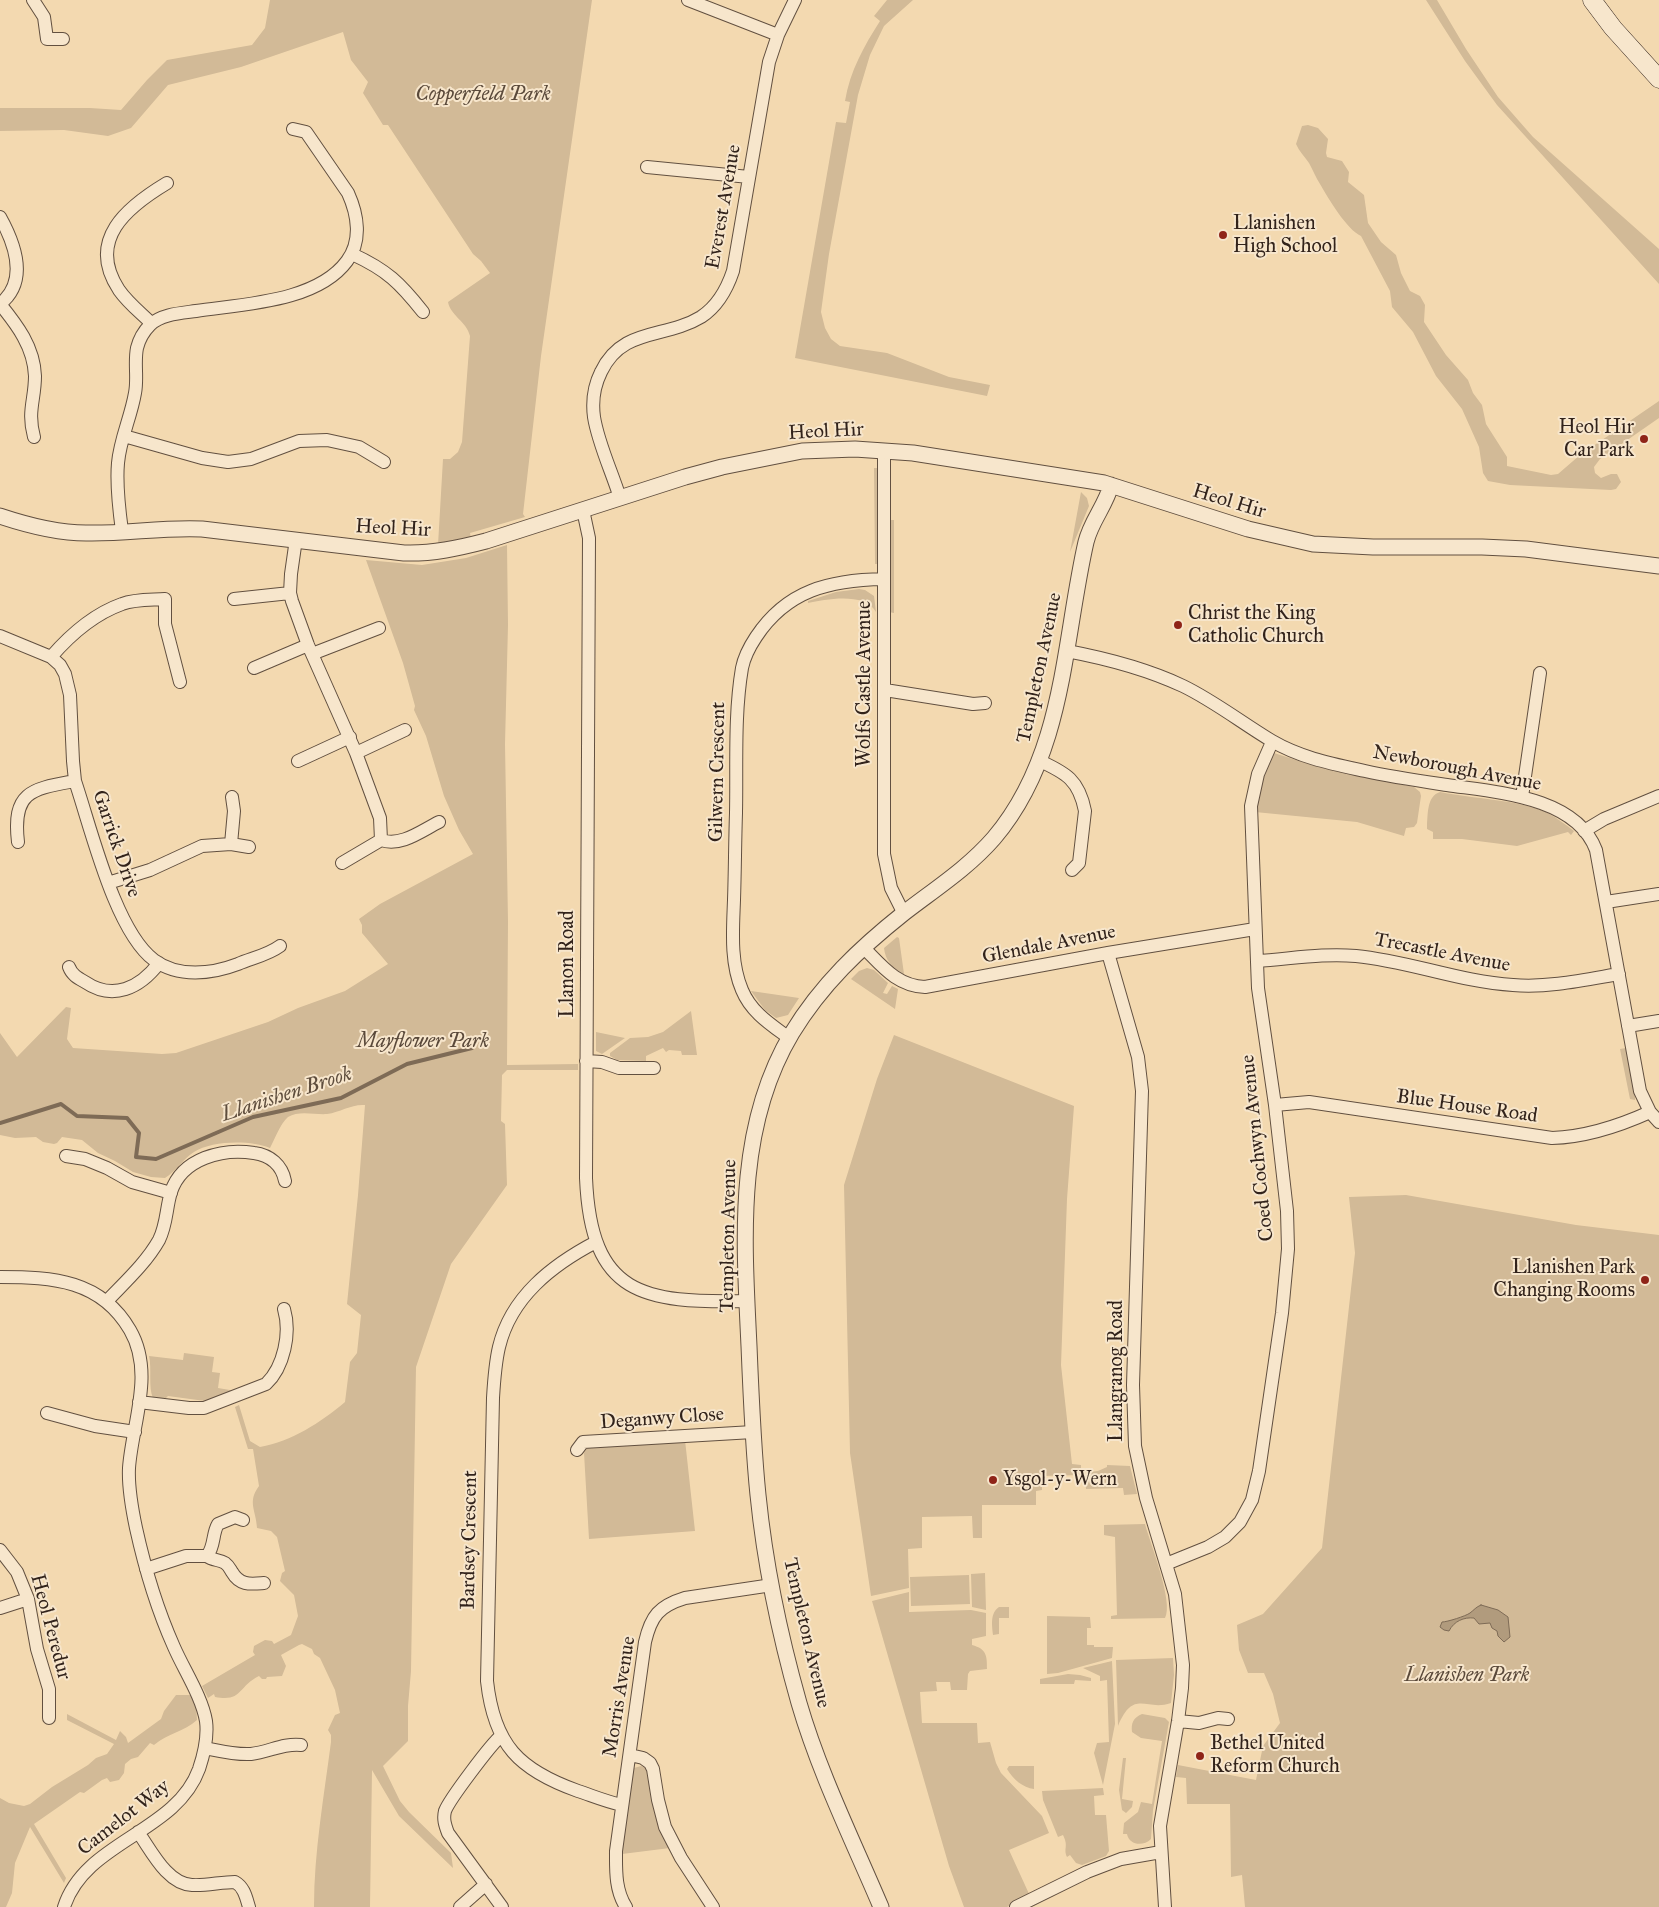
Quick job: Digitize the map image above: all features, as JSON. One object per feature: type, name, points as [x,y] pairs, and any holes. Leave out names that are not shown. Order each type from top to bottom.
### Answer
[{"type":"main road","points":[[1592,0],[1613,28],[1659,79]]},
{"type":"street","points":[[33,0],[44,17],[47,39],[63,39]]},
{"type":"street","points":[[688,0],[778,35]]},
{"type":"street","name":"Everest Avenue","points":[[620,498],[594,416],[593,405],[597,381],[607,360],[623,345],[643,336],[692,321],[706,312],[725,291],[733,270],[766,80],[778,35],[794,0]]},
{"type":"street","points":[[122,531],[118,470],[120,451],[136,388],[138,347],[145,330],[151,323],[180,313],[274,299],[299,293],[332,277],[352,254],[356,245],[357,224],[348,193],[306,132],[293,128]]},
{"type":"street","points":[[647,167],[748,177]]},
{"type":"street","points":[[151,323],[119,290],[110,273],[107,252],[109,240],[120,219],[137,202],[166,183]]},
{"type":"street","points":[[0,217],[15,253],[17,277],[11,294],[0,304],[22,333],[31,353],[35,375],[30,414],[34,437]]},
{"type":"street","points":[[352,254],[375,265],[391,276],[405,289],[423,312]]},
{"type":"street","points":[[124,436],[202,458],[228,462],[251,459],[299,442],[327,440],[358,447],[384,462]]},
{"type":"street","name":"Heol Hir","points":[[0,516],[37,526],[85,534],[168,528],[202,529],[425,554],[470,545],[700,472],[772,456],[817,450],[884,450],[1066,476],[1111,485],[1257,532],[1313,544],[1373,547],[1526,549],[1659,566]]},
{"type":"street","name":"Wolfs Castle Avenue","points":[[884,450],[884,854],[891,888],[904,914]]},
{"type":"street","name":"Templeton Avenue","points":[[881,1907],[826,1778],[800,1707],[772,1584],[758,1495],[753,1432],[745,1218],[749,1157],[762,1101],[777,1062],[789,1038],[829,980],[904,914],[957,874],[993,839],[1007,822],[1040,761],[1053,722],[1087,537],[1111,485]]},
{"type":"street","name":"Llanon Road","points":[[583,510],[589,538],[586,1061],[586,1194],[588,1209],[596,1242],[603,1257],[620,1278],[632,1287],[668,1299],[683,1301],[747,1301]]},
{"type":"street","points":[[296,539],[290,574],[290,593],[310,649],[350,737],[380,818],[381,840]]},
{"type":"street","name":"Gilwern Crescent","points":[[789,1038],[753,1009],[742,990],[735,965],[734,921],[738,709],[743,666],[755,638],[764,626],[785,605],[797,597],[833,584],[884,579]]},
{"type":"street","points":[[234,599],[290,593]]},
{"type":"street","points":[[0,636],[51,657],[78,629],[122,604],[134,601],[165,599],[166,624],[180,682]]},
{"type":"street","points":[[254,668],[379,628]]},
{"type":"street","name":"Newborough Avenue","points":[[1067,651],[1124,665],[1168,679],[1196,692],[1272,742],[1298,754],[1331,764],[1428,783],[1522,797],[1557,810],[1584,830],[1593,842],[1596,850],[1640,1091],[1650,1112],[1659,1122]]},
{"type":"street","name":"Garrick Drive","points":[[51,657],[60,665],[69,684],[72,761],[75,781],[108,883],[122,916],[132,934],[147,954],[159,963],[174,969],[189,972],[212,972],[272,952],[280,946]]},
{"type":"street","points":[[1522,797],[1540,672]]},
{"type":"street","points":[[885,690],[973,704],[984,702]]},
{"type":"street","points":[[356,753],[405,730]]},
{"type":"street","points":[[298,761],[350,737]]},
{"type":"street","name":"Coed Cochwyn Avenue","points":[[1166,1564],[1208,1547],[1225,1537],[1246,1513],[1256,1488],[1281,1322],[1287,1265],[1287,1211],[1275,1106],[1259,996],[1251,806],[1258,774],[1272,742]]},
{"type":"street","points":[[1040,761],[1069,776],[1080,793],[1083,802],[1085,811],[1079,864],[1072,870]]},
{"type":"street","points":[[18,842],[17,814],[25,797],[41,788],[75,781]]},
{"type":"street","points":[[1584,830],[1604,819],[1659,796]]},
{"type":"street","points":[[231,844],[234,811],[232,797]]},
{"type":"street","points":[[381,840],[389,843],[402,841],[439,822]]},
{"type":"street","points":[[342,863],[381,840]]},
{"type":"street","points":[[108,883],[150,870],[202,846],[231,844],[249,847]]},
{"type":"street","points":[[1606,902],[1659,894]]},
{"type":"street","name":"Glendale Avenue","points":[[864,948],[897,979],[910,985],[925,987],[1108,952],[1255,930]]},
{"type":"street","name":"Llangranog Road","points":[[1108,952],[1138,1057],[1143,1107],[1133,1385],[1135,1446],[1140,1476],[1175,1594],[1183,1665],[1178,1720],[1161,1816],[1160,1852],[1165,1907]]},
{"type":"street","name":"Trecastle Avenue","points":[[1257,961],[1331,955],[1355,956],[1382,960],[1472,980],[1525,986],[1548,985],[1619,974]]},
{"type":"street","points":[[69,967],[71,973],[88,984],[99,989],[116,992],[127,990],[142,981],[159,963]]},
{"type":"street","points":[[1628,1026],[1659,1021]]},
{"type":"street","points":[[586,1061],[602,1062],[619,1068],[654,1068]]},
{"type":"street","name":"Blue House Road","points":[[1275,1106],[1309,1102],[1552,1138],[1582,1135],[1604,1130],[1650,1112]]},
{"type":"street","points":[[0,1277],[38,1278],[64,1282],[88,1290],[107,1301],[154,1249],[167,1217],[170,1192],[179,1177],[189,1166],[203,1157],[228,1152],[255,1153],[271,1159],[282,1168],[285,1181]]},
{"type":"street","points":[[66,1156],[85,1158],[132,1182],[170,1192]]},
{"type":"street","name":"Bardsey Crescent","points":[[596,1242],[551,1268],[530,1289],[511,1318],[498,1352],[493,1398],[486,1667],[488,1694],[495,1724],[501,1736],[524,1764],[545,1778],[622,1805]]},
{"type":"street","name":"Camelot Way","points":[[64,1907],[74,1886],[85,1871],[180,1800],[192,1784],[205,1748],[206,1723],[198,1697],[158,1608],[136,1526],[129,1481],[141,1373],[136,1344],[124,1322],[107,1301]]},
{"type":"street","points":[[139,1402],[204,1408],[266,1384],[272,1379],[276,1371],[285,1344],[287,1318],[284,1309]]},
{"type":"street","points":[[47,1413],[95,1426],[134,1432]]},
{"type":"street","name":"Deganwy Close","points":[[577,1450],[583,1442],[753,1432]]},
{"type":"street","points":[[207,1556],[211,1550],[215,1529],[218,1524],[235,1517],[243,1520]]},
{"type":"street","name":"Heol Peredur","points":[[0,1550],[16,1572],[28,1600],[37,1649],[49,1689],[49,1718]]},
{"type":"street","points":[[146,1569],[186,1556],[207,1556],[212,1560],[223,1562],[229,1566],[239,1581],[245,1584],[264,1583]]},
{"type":"street","name":"Morris Avenue","points":[[626,1907],[620,1894],[616,1870],[616,1851],[645,1642],[655,1616],[666,1605],[685,1598],[772,1584]]},
{"type":"street","points":[[0,1608],[28,1600]]},
{"type":"street","points":[[1178,1720],[1195,1723],[1218,1718],[1228,1719]]},
{"type":"street","points":[[501,1736],[446,1808],[444,1819],[448,1833],[502,1907]]},
{"type":"street","points":[[205,1748],[254,1754],[284,1744],[301,1744]]},
{"type":"street","points":[[630,1755],[643,1758],[650,1763],[653,1769],[665,1828],[681,1858],[713,1907]]},
{"type":"street","points":[[138,1832],[164,1868],[178,1881],[196,1885],[235,1882],[240,1885],[244,1892],[248,1907]]},
{"type":"street","points":[[1016,1907],[1087,1872],[1121,1859],[1160,1852]]},
{"type":"street","points":[[460,1907],[486,1884]]},
{"type":"green space","name":"Copperfield Park","points":[[270,0],[592,0],[541,356],[523,514],[525,517],[470,533],[471,538],[438,545],[443,459],[450,459],[458,452],[462,442],[470,336],[466,327],[449,307],[448,302],[490,273],[473,254],[388,125],[383,125],[363,93],[368,82],[351,60],[343,32],[241,67],[168,85],[131,128],[108,136],[64,130],[0,131],[0,108],[121,110],[167,60],[252,45],[265,28]]},
{"type":"green space","points":[[887,0],[913,0],[884,26],[870,55],[858,95],[829,254],[821,312],[825,328],[831,339],[840,346],[887,353],[949,377],[990,385],[987,396],[795,358],[836,122],[846,123],[850,102],[845,101],[850,79],[863,49],[880,21],[874,16]]},
{"type":"green space","points":[[1426,0],[1437,0],[1466,49],[1498,97],[1533,137],[1659,249],[1659,284],[1497,105],[1465,61]]},
{"type":"green space","points":[[1308,125],[1318,128],[1328,139],[1327,157],[1342,161],[1349,172],[1348,182],[1364,195],[1368,223],[1381,242],[1396,255],[1401,273],[1410,291],[1420,296],[1425,305],[1424,322],[1446,355],[1468,380],[1473,393],[1482,405],[1486,424],[1507,457],[1507,466],[1551,475],[1558,474],[1580,455],[1659,401],[1659,418],[1600,459],[1594,467],[1595,473],[1601,478],[1617,474],[1621,482],[1616,489],[1510,485],[1488,481],[1483,473],[1479,447],[1462,409],[1436,376],[1413,332],[1392,307],[1390,291],[1361,236],[1338,213],[1309,163],[1297,147],[1296,144],[1302,126]]},
{"type":"green space","points":[[874,468],[877,468],[879,473],[879,564],[875,564]]},
{"type":"green space","points":[[1081,492],[1087,498],[1089,506],[1070,552]]},
{"type":"green space","points":[[894,520],[894,613],[889,612],[889,521]]},
{"type":"green space","name":"Mayflower Park","points":[[507,545],[508,625],[505,744],[508,922],[507,1065],[578,1064],[578,1070],[507,1070],[502,1075],[501,1121],[505,1124],[507,1185],[451,1264],[416,1367],[411,1671],[408,1741],[383,1766],[400,1801],[451,1853],[453,1868],[399,1816],[372,1770],[370,1907],[314,1907],[318,1845],[331,1742],[331,1735],[328,1730],[335,1715],[340,1713],[335,1690],[320,1658],[314,1654],[312,1649],[302,1644],[281,1655],[286,1666],[282,1676],[262,1679],[259,1676],[235,1695],[224,1698],[215,1697],[214,1694],[208,1698],[202,1686],[255,1655],[253,1652],[254,1646],[265,1640],[272,1641],[274,1644],[291,1635],[298,1616],[294,1595],[280,1581],[282,1573],[285,1571],[277,1537],[271,1531],[257,1528],[253,1497],[259,1486],[253,1449],[248,1449],[235,1407],[239,1405],[250,1441],[260,1447],[294,1436],[326,1417],[345,1402],[350,1362],[357,1353],[361,1315],[347,1304],[365,1105],[327,1114],[302,1113],[292,1115],[283,1124],[270,1148],[262,1145],[232,1142],[211,1145],[194,1152],[165,1178],[151,1177],[133,1172],[98,1153],[82,1140],[62,1137],[54,1144],[43,1142],[36,1137],[15,1138],[0,1135],[0,1033],[17,1057],[66,1007],[71,1008],[67,1039],[73,1048],[162,1054],[176,1053],[268,1022],[298,1008],[345,991],[388,964],[362,933],[362,925],[359,919],[380,904],[473,854],[459,830],[444,796],[426,736],[414,710],[415,706],[403,663],[366,560],[422,565],[466,558]]},
{"type":"green space","points":[[865,590],[874,596],[876,612],[871,606],[855,599],[845,598],[808,603],[808,601],[836,592]]},
{"type":"green space","points":[[1274,753],[1318,767],[1414,787],[1420,792],[1421,796],[1417,823],[1414,827],[1406,828],[1404,836],[1357,822],[1255,812],[1264,770]]},
{"type":"green space","points":[[1440,792],[1536,808],[1548,813],[1574,831],[1571,835],[1568,832],[1517,846],[1462,839],[1433,839],[1433,832],[1427,829],[1428,810],[1430,801]]},
{"type":"green space","points":[[897,937],[899,938],[904,974],[890,964],[884,948]]},
{"type":"green space","points":[[867,968],[874,970],[888,983],[883,993],[887,994],[892,986],[898,989],[895,1009],[851,979],[859,971]]},
{"type":"green space","points":[[751,991],[799,998],[788,1015],[776,1018],[765,1010]]},
{"type":"green space","points":[[691,1011],[697,1055],[682,1055],[681,1051],[669,1050],[666,1052],[663,1048],[646,1056],[646,1061],[617,1060],[610,1056],[610,1053],[630,1038],[648,1037],[663,1032]]},
{"type":"green space","points":[[596,1032],[625,1038],[602,1054],[596,1051]]},
{"type":"green space","points":[[894,1035],[1074,1106],[1067,1199],[1061,1365],[1072,1464],[1081,1465],[1081,1475],[1042,1476],[1042,1490],[1036,1491],[1036,1505],[982,1505],[982,1538],[973,1538],[972,1516],[922,1517],[922,1548],[908,1549],[909,1588],[871,1596],[850,1453],[844,1185],[877,1079]]},
{"type":"green space","points":[[1626,1048],[1635,1100],[1630,1099],[1620,1049]]},
{"type":"green space","name":"Llanishen Park","points":[[1406,1195],[1576,1225],[1659,1235],[1659,1907],[1245,1907],[1242,1875],[1231,1877],[1230,1804],[1187,1804],[1186,1778],[1176,1777],[1178,1765],[1256,1780],[1263,1746],[1280,1723],[1273,1694],[1264,1673],[1248,1673],[1239,1650],[1237,1625],[1263,1614],[1322,1548],[1355,1253],[1349,1197]]},
{"type":"green space","points":[[184,1353],[214,1357],[212,1372],[220,1373],[218,1388],[236,1391],[205,1401],[168,1396],[164,1400],[153,1398],[149,1356],[183,1360]]},
{"type":"green space","points":[[685,1440],[695,1531],[589,1539],[584,1453],[587,1448]]},
{"type":"green space","points":[[1107,1465],[1130,1466],[1137,1494],[1124,1495],[1123,1488],[1086,1489],[1085,1478],[1087,1478],[1088,1472],[1098,1471],[1107,1467]]},
{"type":"green space","points":[[1145,1524],[1164,1586],[1167,1610],[1165,1618],[1111,1619],[1111,1616],[1117,1615],[1115,1537],[1104,1535],[1104,1525]]},
{"type":"green space","points":[[985,1573],[986,1610],[972,1607],[971,1574]]},
{"type":"green space","points":[[969,1575],[970,1604],[911,1606],[910,1577]]},
{"type":"green space","points":[[909,1592],[909,1612],[971,1610],[986,1613],[986,1636],[972,1639],[972,1645],[981,1649],[985,1654],[987,1669],[970,1671],[968,1674],[967,1690],[951,1690],[950,1682],[936,1682],[937,1691],[920,1692],[922,1723],[977,1723],[978,1743],[990,1742],[1001,1773],[1042,1816],[1049,1833],[1009,1850],[1030,1896],[1007,1907],[964,1907],[949,1866],[872,1601]]},
{"type":"green space","points":[[999,1607],[1009,1607],[1009,1618],[999,1618],[999,1634],[993,1635],[993,1616]]},
{"type":"green space","points":[[1047,1616],[1090,1617],[1091,1628],[1087,1628],[1087,1645],[1113,1647],[1112,1658],[1058,1673],[1047,1674]]},
{"type":"green space","points":[[1173,1658],[1174,1675],[1171,1703],[1162,1705],[1135,1704],[1124,1714],[1118,1726],[1116,1660]]},
{"type":"green space","points":[[1112,1661],[1115,1724],[1103,1785],[1094,1753],[1097,1743],[1109,1742],[1107,1680],[1100,1681],[1100,1676],[1083,1668]]},
{"type":"green space","points":[[1068,1674],[1091,1678],[1091,1681],[1075,1680],[1074,1684],[1040,1684],[1040,1679]]},
{"type":"green space","points":[[176,1695],[191,1695],[196,1704],[197,1720],[154,1745],[150,1743],[138,1757],[131,1759],[125,1764],[124,1773],[119,1780],[110,1782],[107,1778],[102,1780],[84,1793],[80,1792],[34,1824],[66,1878],[64,1883],[30,1827],[15,1863],[12,1893],[6,1907],[0,1907],[0,1798],[9,1803],[24,1806],[30,1804],[96,1758],[107,1754],[114,1744],[67,1720],[67,1714],[116,1740],[120,1731],[126,1737],[128,1743],[161,1719],[164,1711]]},
{"type":"green space","points":[[1142,1714],[1165,1718],[1169,1722],[1153,1810],[1151,1839],[1148,1842],[1137,1844],[1130,1841],[1127,1834],[1123,1834],[1124,1823],[1138,1812],[1141,1802],[1152,1804],[1162,1741],[1141,1738],[1132,1732],[1133,1721]]},
{"type":"green space","points":[[1123,1758],[1126,1758],[1122,1799],[1133,1801],[1132,1807],[1126,1813],[1122,1810],[1119,1790]]},
{"type":"green space","points":[[641,1766],[648,1769],[670,1848],[622,1854],[633,1772],[634,1768]]},
{"type":"green space","points":[[1009,1766],[1034,1766],[1034,1789],[1022,1785],[1015,1779],[1007,1769]]},
{"type":"green space","points":[[1103,1788],[1104,1795],[1094,1796],[1095,1815],[1106,1815],[1109,1851],[1106,1856],[1082,1865],[1076,1863],[1070,1855],[1067,1857],[1065,1839],[1063,1835],[1058,1837],[1043,1800],[1042,1791]]},
{"type":"shaded area","points":[[1481,1605],[1498,1610],[1508,1617],[1510,1637],[1504,1642],[1490,1623],[1479,1624],[1474,1618],[1460,1620],[1449,1631],[1440,1627],[1442,1622],[1465,1616]]},
{"type":"waterway","name":"Llanishen Brook","points":[[0,1123],[61,1104],[77,1116],[127,1118],[139,1133],[136,1157],[156,1159],[253,1117],[341,1098],[407,1064],[472,1048]]},
{"type":"place","name":"Llanishen High School","points":[[1223,235]]},
{"type":"place","name":"Heol Hir Car Park","points":[[1644,439]]},
{"type":"place","name":"Christ the King Catholic Church","points":[[1178,625]]},
{"type":"place","name":"Llanishen Park Changing Rooms","points":[[1645,1280]]},
{"type":"place","name":"Ysgol-y-Wern","points":[[993,1480]]},
{"type":"place","name":"Bethel United Reform Church","points":[[1200,1756]]}]
